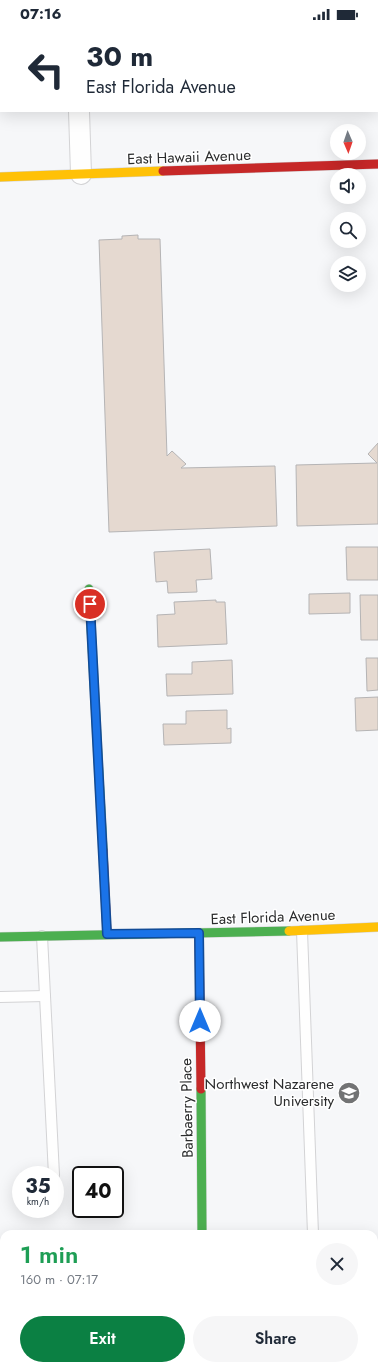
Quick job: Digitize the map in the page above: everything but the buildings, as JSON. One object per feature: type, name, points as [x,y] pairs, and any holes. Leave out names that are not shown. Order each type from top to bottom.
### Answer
[{"type":"street","points":[[79,112],[81,174]]},
{"type":"street","name":"East Hawaii Avenue","points":[[0,176],[378,164]]},
{"type":"street","points":[[89,590],[107,934]]},
{"type":"street","name":"East Florida Avenue","points":[[0,937],[302,931],[378,927]]},
{"type":"street","name":"Barbaerry Place","points":[[199,933],[202,1230]]},
{"type":"lane","points":[[302,931],[313,1230]]},
{"type":"lane","points":[[42,936],[54,1166]]},
{"type":"lane","points":[[0,997],[45,996]]},
{"type":"traffic: fast","points":[[89,589],[103,850]]},
{"type":"traffic: fast","points":[[0,937],[289,931]]},
{"type":"traffic: fast","points":[[201,1089],[202,1230]]},
{"type":"traffic: slow","points":[[0,177],[163,171]]},
{"type":"traffic: slow","points":[[289,931],[378,927]]},
{"type":"traffic: jam","points":[[163,171],[378,164]]},
{"type":"traffic: jam","points":[[103,850],[107,934]]},
{"type":"traffic: jam","points":[[199,933],[201,1089]]},
{"type":"place","name":"Northwest Nazarene University","points":[[349,1093]]},
{"type":"route","points":[[90,604],[107,934],[199,933],[200,1021]]}]
